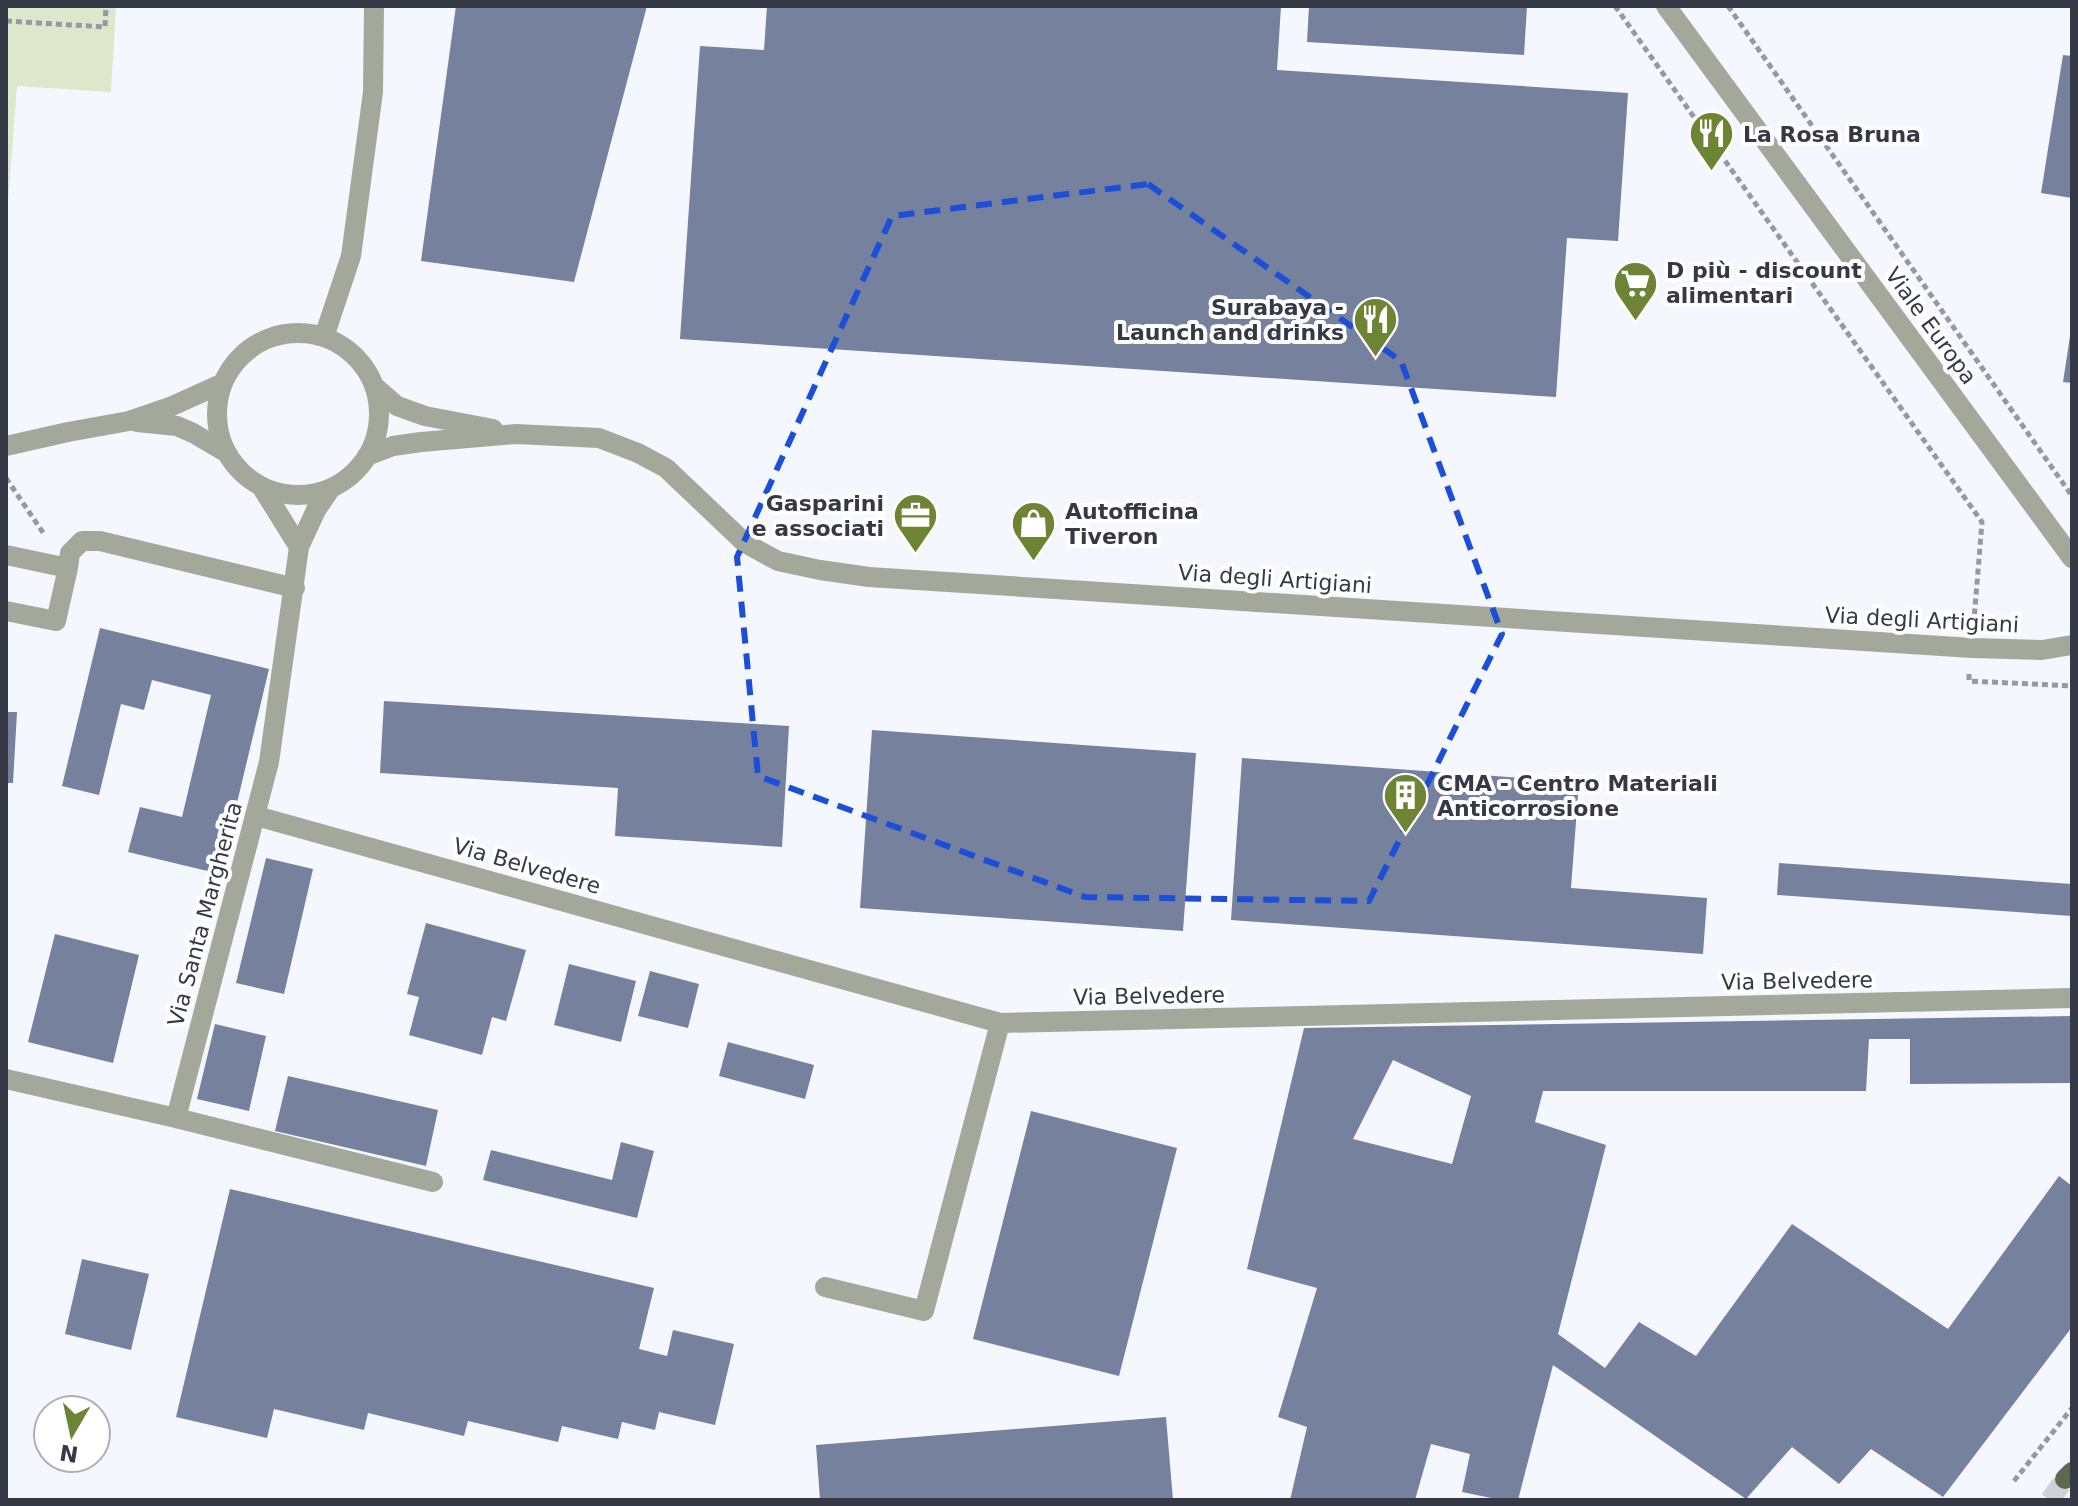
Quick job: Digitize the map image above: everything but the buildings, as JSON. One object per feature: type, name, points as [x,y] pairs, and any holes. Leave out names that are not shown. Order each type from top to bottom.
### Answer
[{"type":"street","points":[[324,337],[351,256],[373,92],[374,6]]},
{"type":"street","name":"Viale Europa","points":[[1666,6],[2072,558]]},
{"type":"street","points":[[299,333],[324,337],[345,348],[363,365],[374,386],[379,410],[377,434],[367,456],[352,475],[331,488],[308,495],[284,494],[261,486],[241,472],[227,453],[218,430],[217,406],[223,383],[235,362],[254,346],[276,336],[299,333]]},
{"type":"street","points":[[6,446],[129,421],[223,383]]},
{"type":"street","name":"Via degli Artigiani","points":[[374,386],[397,406],[425,416],[516,434]]},
{"type":"street","points":[[129,421],[177,426],[227,453]]},
{"type":"street","name":"Via degli Artigiani","points":[[367,456],[393,446],[516,434],[599,438],[666,468],[745,543],[778,561],[856,575],[1972,648],[2042,650],[2072,645]]},
{"type":"street","points":[[261,486],[299,547]]},
{"type":"street","name":"Via Santa Margherita","points":[[176,1118],[269,762],[299,547],[316,510],[331,488]]},
{"type":"street","points":[[6,611],[56,621],[70,553],[82,541],[100,541],[295,588]]},
{"type":"street","points":[[6,555],[68,568]]},
{"type":"street","name":"Via Belvedere","points":[[256,816],[1000,1023],[2072,998]]},
{"type":"street","points":[[825,1287],[924,1311],[1000,1023]]},
{"type":"street","points":[[6,1079],[433,1182]]},
{"type":"path","points":[[6,21],[105,27],[106,6]]},
{"type":"path","points":[[1615,6],[1982,522],[1969,681],[2072,686]]},
{"type":"path","points":[[1728,6],[2072,496]]},
{"type":"path","points":[[6,478],[68,568]]},
{"type":"path","points":[[2014,1481],[2072,1408]]},
{"type":"highlighted area","points":[[1148,184],[1401,361],[1502,634],[1369,901],[1085,897],[758,776],[737,557],[892,216]]},
{"type":"green space","points":[[6,6],[116,6],[111,92],[17,86],[6,229]]},
{"type":"tunnel","points":[[2050,1500],[2065,1479]]},
{"type":"place","name":"La Rosa Bruna","points":[[1712,173]]},
{"type":"place","name":"D più - discount alimentari","points":[[1635,322]]},
{"type":"place","name":"Surabaya - Launch and drinks","points":[[1375,359]]},
{"type":"place","name":"Gasparini e associati","points":[[915,555]]},
{"type":"place","name":"Autofficina Tiveron","points":[[1034,563]]},
{"type":"place","name":"CMA - Centro Materiali Anticorrosione","points":[[1406,835]]}]
